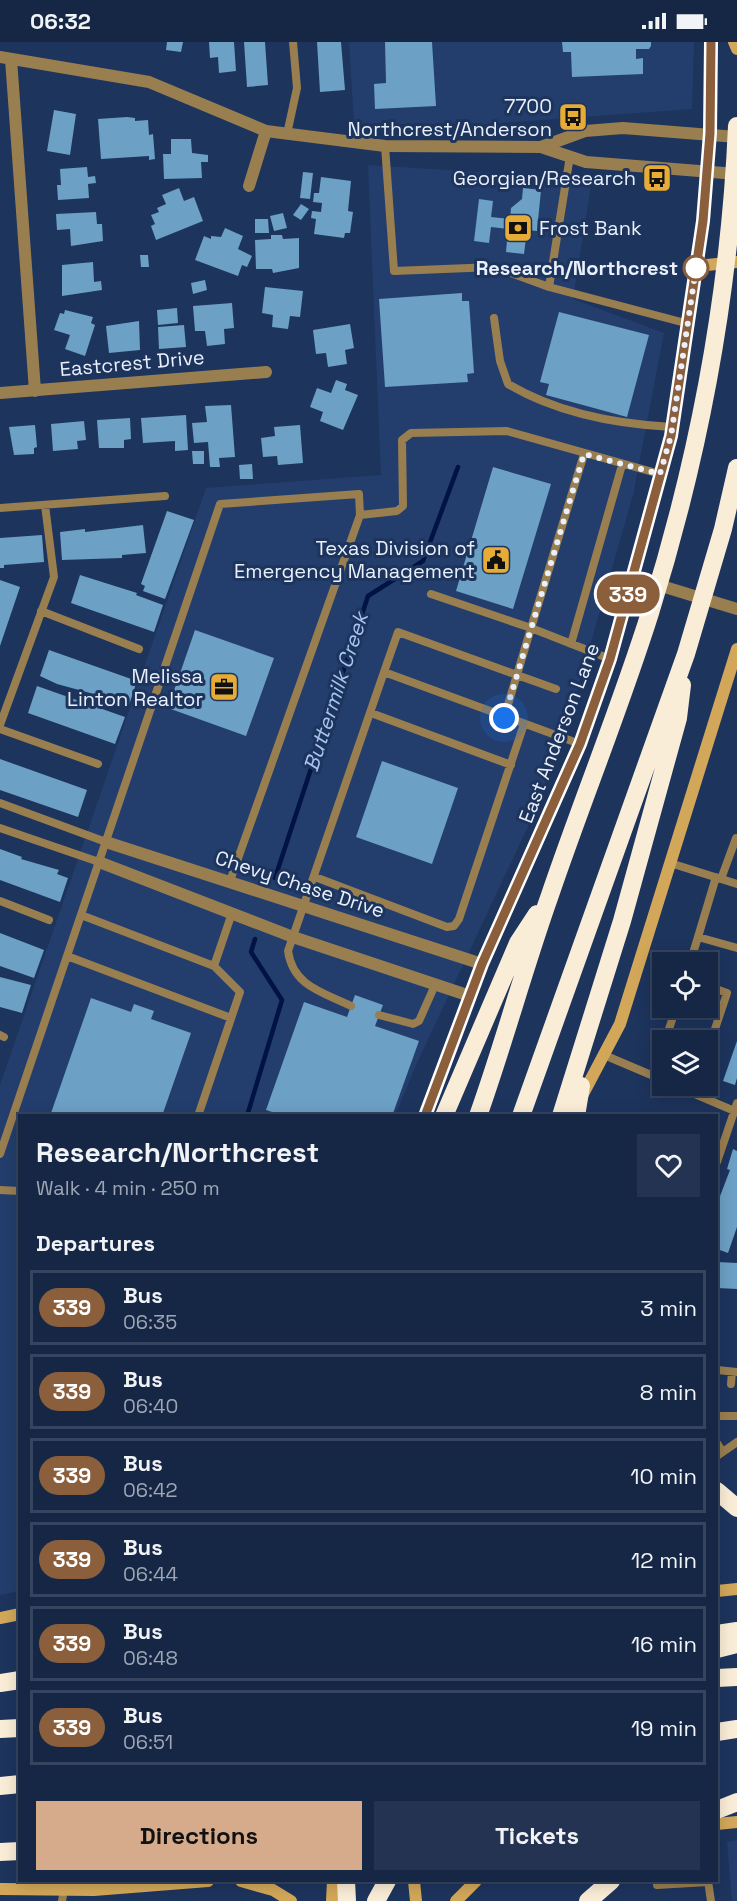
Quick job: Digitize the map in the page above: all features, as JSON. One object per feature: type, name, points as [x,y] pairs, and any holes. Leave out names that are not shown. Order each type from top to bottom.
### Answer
[{"type":"highway","points":[[479,1114],[549,895],[604,750],[650,612],[677,518],[698,428],[728,254],[737,126]]},
{"type":"highway","points":[[522,1114],[686,654],[723,529],[737,468]]},
{"type":"highway","points":[[562,1114],[588,1037],[678,718],[686,654]]},
{"type":"highway","points":[[445,1114],[518,943],[549,895]]},
{"type":"highway","points":[[574,1114],[588,1037]]},
{"type":"highway","points":[[718,1492],[737,1508]]},
{"type":"highway","points":[[718,1634],[737,1631]]},
{"type":"highway","points":[[718,1649],[737,1644]]},
{"type":"highway","points":[[718,1678],[737,1677]]},
{"type":"highway","points":[[0,1683],[18,1680]]},
{"type":"highway","points":[[0,1729],[18,1728]]},
{"type":"highway","points":[[718,1734],[737,1729]]},
{"type":"highway","points":[[718,1734],[737,1736]]},
{"type":"highway","points":[[0,1786],[18,1784]]},
{"type":"highway","points":[[718,1810],[737,1802]]},
{"type":"highway","points":[[0,1852],[18,1851]]},
{"type":"highway","points":[[346,1882],[347,1901]]},
{"type":"highway","points":[[376,1901],[386,1882]]},
{"type":"highway","points":[[387,1882],[388,1901]]},
{"type":"highway","points":[[588,1901],[610,1882]]},
{"type":"main road","name":"East Anderson Lane","points":[[425,1114],[482,964],[580,744],[610,659],[660,474],[672,426],[697,266],[710,133],[711,42]]},
{"type":"main road","points":[[734,42],[737,49]]},
{"type":"main road","points":[[697,266],[737,262]]},
{"type":"main road","points":[[575,1114],[620,1024],[737,649]]},
{"type":"main road","points":[[718,1591],[737,1589]]},
{"type":"main road","points":[[0,1618],[18,1614]]},
{"type":"main road","points":[[718,1824],[737,1822]]},
{"type":"main road","points":[[0,1888],[63,1895],[94,1890],[195,1882]]},
{"type":"main road","points":[[245,1882],[273,1890],[291,1901]]},
{"type":"main road","points":[[332,1901],[333,1882]]},
{"type":"main road","points":[[414,1882],[416,1901]]},
{"type":"main road","points":[[456,1901],[475,1882]]},
{"type":"street","points":[[35,391],[5,58],[149,82],[266,131],[385,146],[541,147],[586,162],[737,174]]},
{"type":"street","points":[[541,147],[585,131],[654,128],[737,137]]},
{"type":"street","points":[[249,186],[266,131]]},
{"type":"street","name":"Eastcrest Drive","points":[[0,393],[266,372]]},
{"type":"street","points":[[632,578],[737,609]]},
{"type":"street","name":"Chevy Chase Drive","points":[[106,842],[482,964]]},
{"type":"street","points":[[99,862],[293,937],[470,996]]},
{"type":"lane","points":[[287,134],[297,88],[293,42]]},
{"type":"lane","points":[[385,146],[394,271],[494,267],[549,287],[689,324]]},
{"type":"lane","points":[[549,287],[570,156]]},
{"type":"lane","points":[[494,318],[501,361],[508,384],[537,401],[608,420],[672,426]]},
{"type":"lane","points":[[360,515],[398,511],[403,506],[402,440],[411,433],[507,431],[660,474]]},
{"type":"lane","points":[[504,718],[584,454]]},
{"type":"lane","points":[[571,644],[622,465]]},
{"type":"lane","points":[[0,1154],[220,504],[359,494],[360,515],[230,881]]},
{"type":"lane","points":[[0,508],[165,496]]},
{"type":"lane","points":[[45,505],[54,577],[0,727],[98,764]]},
{"type":"lane","points":[[431,594],[531,628],[610,659]]},
{"type":"lane","points":[[41,611],[139,649]]},
{"type":"lane","points":[[351,1006],[304,984],[290,967],[288,951],[398,632],[556,689]]},
{"type":"lane","points":[[384,672],[504,718],[580,744]]},
{"type":"lane","points":[[0,692],[10,696]]},
{"type":"lane","points":[[371,713],[512,765]]},
{"type":"lane","points":[[315,878],[447,927],[454,926],[459,919],[524,724]]},
{"type":"lane","points":[[0,803],[106,842]]},
{"type":"lane","points":[[0,828],[99,862]]},
{"type":"lane","points":[[693,952],[736,837]]},
{"type":"lane","points":[[670,863],[737,884]]},
{"type":"lane","points":[[0,901],[49,920]]},
{"type":"lane","points":[[214,966],[232,913]]},
{"type":"lane","points":[[81,915],[214,966],[240,992],[199,1114]]},
{"type":"lane","points":[[698,937],[737,948]]},
{"type":"lane","points":[[67,956],[231,1018]]},
{"type":"lane","points":[[379,1015],[413,1024],[419,1021],[435,985]]},
{"type":"lane","points":[[715,1030],[727,993],[718,990]]},
{"type":"lane","points":[[604,1055],[652,1075]]},
{"type":"lane","points":[[707,1096],[736,1109],[718,1159]]},
{"type":"lane","points":[[0,1190],[18,1191]]},
{"type":"lane","points":[[718,1370],[735,1372],[731,1384]]},
{"type":"lane","points":[[718,1450],[737,1442]]},
{"type":"lane","points":[[657,1885],[708,1882],[711,1901]]},
{"type":"shaded area","points":[[349,42],[694,42],[692,109],[486,124],[354,124]]},
{"type":"shaded area","points":[[368,165],[592,179],[573,299],[664,333],[633,495],[579,684],[540,801],[416,1065],[396,1114],[18,1114],[18,1591],[0,1595],[0,1085],[206,488],[381,475]]},
{"type":"shaded area","points":[[737,1840],[737,1901],[732,1901],[727,1842]]},
{"type":"building","points":[[167,42],[183,42],[181,52],[166,50]]},
{"type":"building","points":[[209,42],[234,42],[236,71],[219,73],[218,57],[210,58]]},
{"type":"building","points":[[244,42],[265,42],[268,85],[247,87]]},
{"type":"building","points":[[317,42],[341,42],[345,90],[320,92]]},
{"type":"building","points":[[385,42],[432,42],[436,106],[375,109],[374,84],[386,83]]},
{"type":"building","points":[[562,42],[651,42],[651,46],[649,49],[636,49],[636,59],[643,58],[643,74],[572,77],[571,52],[563,52]]},
{"type":"building","points":[[54,110],[76,114],[70,155],[47,151]]},
{"type":"building","points":[[135,118],[135,121],[148,120],[149,135],[153,134],[155,159],[149,160],[149,156],[101,159],[98,119]]},
{"type":"building","points":[[171,139],[191,139],[192,153],[208,155],[208,162],[201,162],[202,178],[164,179],[163,154],[171,154]]},
{"type":"building","points":[[87,167],[88,177],[95,176],[96,183],[88,184],[89,198],[58,200],[57,185],[61,185],[60,169]]},
{"type":"building","points":[[303,172],[313,173],[310,199],[300,198]]},
{"type":"building","points":[[321,177],[351,181],[348,211],[353,212],[350,233],[345,233],[344,238],[314,234],[316,219],[311,218],[312,211],[321,212],[322,203],[313,202],[314,193],[319,193]]},
{"type":"building","points":[[179,188],[184,201],[194,197],[203,221],[156,240],[151,226],[155,224],[151,215],[159,212],[157,208],[166,204],[162,195]]},
{"type":"building","points":[[523,188],[541,190],[537,231],[527,230],[524,254],[506,252],[508,229],[491,227],[489,243],[474,241],[479,199],[493,201],[491,217],[510,219],[511,208],[522,199]]},
{"type":"building","points":[[301,204],[309,209],[301,220],[293,215]]},
{"type":"building","points":[[96,212],[97,224],[102,224],[103,241],[71,246],[70,229],[57,230],[56,214]]},
{"type":"building","points":[[283,213],[287,228],[274,231],[270,216]]},
{"type":"building","points":[[255,219],[268,219],[269,233],[255,233]]},
{"type":"building","points":[[225,228],[243,236],[238,249],[252,256],[247,267],[242,265],[238,276],[195,260],[204,236],[211,239],[211,236],[221,237]]},
{"type":"building","points":[[271,235],[282,235],[283,239],[299,238],[299,268],[273,273],[272,269],[256,269],[255,240],[271,239]]},
{"type":"building","points":[[140,255],[148,255],[149,267],[141,267]]},
{"type":"building","points":[[93,262],[94,282],[101,281],[102,290],[62,296],[62,265]]},
{"type":"building","points":[[205,280],[207,290],[193,294],[191,283]]},
{"type":"building","points":[[265,287],[303,291],[300,317],[290,316],[288,329],[272,327],[273,315],[262,313]]},
{"type":"building","points":[[462,293],[462,301],[469,301],[474,373],[467,374],[468,382],[385,387],[379,299]]},
{"type":"building","points":[[232,303],[234,328],[224,329],[225,344],[207,346],[205,331],[195,331],[193,306]]},
{"type":"building","points":[[177,308],[178,323],[158,325],[157,310]]},
{"type":"building","points":[[65,310],[93,317],[91,323],[95,325],[85,356],[65,349],[70,335],[54,330],[60,313],[64,314]]},
{"type":"building","points":[[559,312],[649,335],[627,417],[546,395],[549,384],[540,382]]},
{"type":"building","points":[[139,321],[140,350],[109,353],[106,326]]},
{"type":"building","points":[[350,324],[354,348],[345,350],[347,364],[328,367],[326,353],[316,354],[313,330]]},
{"type":"building","points":[[184,325],[186,347],[159,349],[158,327]]},
{"type":"building","points":[[336,380],[347,384],[345,390],[358,395],[343,430],[320,421],[323,412],[310,407],[317,388],[331,393]]},
{"type":"building","points":[[231,405],[235,457],[219,458],[220,467],[210,467],[208,442],[194,443],[192,423],[207,422],[205,406]]},
{"type":"building","points":[[186,415],[188,450],[175,451],[175,441],[143,443],[141,418]]},
{"type":"building","points":[[130,418],[131,439],[124,440],[124,448],[99,448],[97,420]]},
{"type":"building","points":[[84,421],[86,440],[77,441],[78,449],[53,451],[51,424]]},
{"type":"building","points":[[35,425],[37,447],[34,448],[34,454],[14,455],[9,427]]},
{"type":"building","points":[[300,425],[303,463],[278,465],[277,456],[263,457],[261,438],[275,436],[274,427]]},
{"type":"building","points":[[192,451],[204,451],[204,464],[193,464]]},
{"type":"building","points":[[252,464],[253,479],[240,479],[239,465]]},
{"type":"building","name":"Texas Division of Emergency Management","points":[[493,467],[551,484],[513,609],[456,591]]},
{"type":"building","points":[[167,511],[194,520],[165,599],[143,591],[145,586],[141,584]]},
{"type":"building","points":[[143,525],[146,553],[122,555],[122,558],[62,560],[60,532],[85,529],[85,532]]},
{"type":"building","points":[[42,535],[44,562],[4,565],[4,568],[0,568],[0,538]]},
{"type":"building","points":[[80,575],[137,593],[136,595],[163,605],[154,632],[71,603]]},
{"type":"building","points":[[0,580],[20,587],[0,646]]},
{"type":"building","points":[[195,630],[274,658],[246,736],[168,708]]},
{"type":"building","points":[[49,650],[137,681],[128,708],[106,702],[90,693],[57,684],[40,676]]},
{"type":"building","points":[[37,686],[125,717],[115,744],[28,713]]},
{"type":"building","points":[[0,759],[87,790],[78,817],[0,790]]},
{"type":"building","points":[[382,761],[458,788],[432,864],[356,837]]},
{"type":"building","points":[[0,849],[22,857],[21,859],[59,870],[57,874],[68,878],[60,902],[0,880]]},
{"type":"building","points":[[0,933],[44,950],[34,978],[0,966]]},
{"type":"building","points":[[0,977],[31,985],[22,1013],[0,1007]]},
{"type":"building","points":[[355,995],[383,1005],[375,1026],[419,1041],[393,1114],[278,1114],[266,1110],[304,1002],[347,1017]]},
{"type":"building","points":[[91,998],[131,1012],[134,1004],[154,1011],[151,1019],[191,1033],[163,1114],[51,1114]]},
{"type":"building","points":[[737,1041],[737,1078],[735,1085],[723,1081]]},
{"type":"building","points":[[733,1149],[737,1151],[737,1227],[728,1253],[718,1249],[718,1201],[730,1170],[727,1169]]},
{"type":"building","points":[[718,1262],[737,1263],[737,1289],[718,1288]]},
{"type":"waterway","name":"Buttermilk Creek","points":[[275,878],[368,596],[423,561],[458,467]]},
{"type":"waterway","name":"Buttermilk Creek","points":[[248,1114],[282,1000],[251,952],[255,939]]},
{"type":"bus line","name":"339","points":[[426,1114],[482,964],[580,744],[610,659],[671,436],[703,221],[710,133],[711,42]]},
{"type":"place","name":"7700 Northcrest/Anderson","points":[[573,117]]},
{"type":"place","name":"Georgian/Research","points":[[657,178]]},
{"type":"place","name":"Frost Bank","points":[[518,228]]},
{"type":"place","name":"Research/Northcrest","points":[[696,268]]},
{"type":"place","name":"Texas Division of Emergency Management","points":[[496,560]]},
{"type":"place","name":"Melissa Linton Realtor","points":[[224,687]]},
{"type":"route","points":[[504,718],[584,454],[660,474],[671,436],[696,268]]}]
